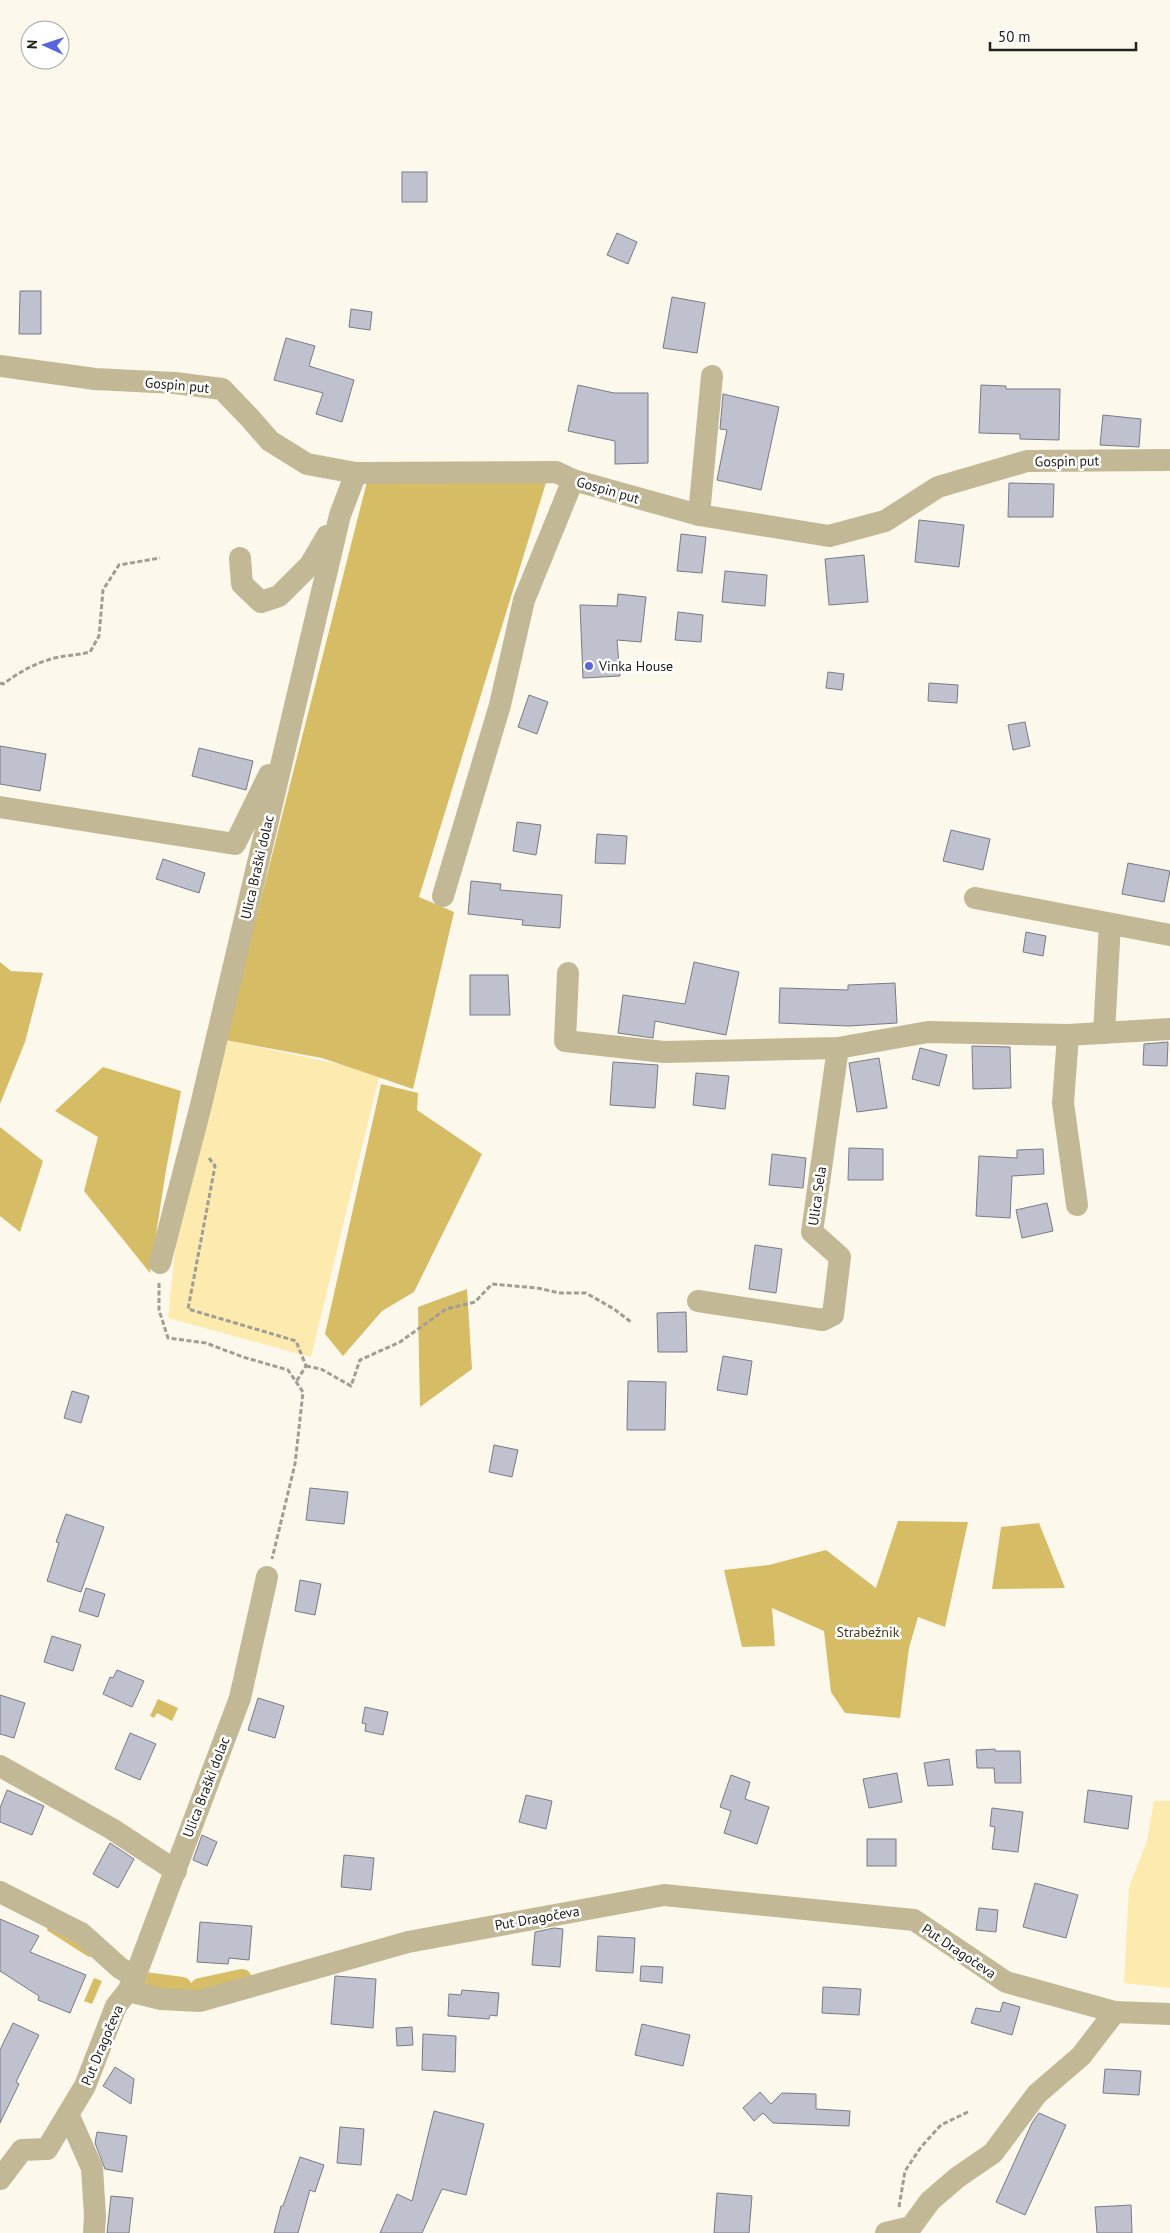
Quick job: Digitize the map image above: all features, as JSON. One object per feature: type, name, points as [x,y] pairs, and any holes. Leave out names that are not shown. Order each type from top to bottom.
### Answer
[{"type":"street","name":"Gospin put","points":[[0,366],[96,379],[175,383],[222,389],[250,416],[270,441],[307,464],[356,473],[556,472],[573,480],[700,515],[829,536],[885,521],[938,488],[1027,461],[1170,460]]},
{"type":"street","points":[[700,515],[712,376]]},
{"type":"street","name":"Ulica Braški dolac","points":[[160,1263],[201,1105],[340,515],[356,473]]},
{"type":"street","points":[[442,896],[500,705],[524,600],[573,480]]},
{"type":"street","points":[[240,558],[242,584],[261,602],[279,596],[310,565],[340,515]]},
{"type":"street","points":[[0,807],[236,844],[287,738]]},
{"type":"street","points":[[975,898],[1170,934]]},
{"type":"street","points":[[1104,1033],[1110,924]]},
{"type":"street","points":[[568,973],[565,1041],[664,1052],[838,1048],[928,1032],[1068,1035],[1170,1029]]},
{"type":"street","points":[[1068,1035],[1063,1103],[1077,1205]]},
{"type":"street","name":"Ulica Sela","points":[[698,1301],[823,1320],[833,1315],[840,1258],[812,1232],[838,1048]]},
{"type":"street","name":"Ulica Braški dolac","points":[[132,1984],[240,1698],[268,1577]]},
{"type":"street","points":[[0,1766],[112,1829],[176,1871]]},
{"type":"street","points":[[0,1892],[81,1933],[120,1968],[132,1984]]},
{"type":"street","name":"Put Dragočeva","points":[[0,2179],[22,2150],[47,2149],[85,2086],[116,2006],[132,1984],[161,1999],[200,2001],[408,1942],[664,1896],[914,1920],[1006,1982],[1114,2012],[1170,2014]]},
{"type":"street","points":[[891,2232],[911,2227],[930,2201],[958,2177],[993,2153],[1037,2094],[1081,2056],[1114,2012]]},
{"type":"street","points":[[68,2114],[92,2168],[95,2216],[94,2233]]},
{"type":"path","points":[[0,683],[3,684],[21,671],[49,659],[77,656],[90,652],[99,636],[103,590],[119,565],[160,558]]},
{"type":"path","points":[[189,1146],[206,1156],[215,1166],[188,1309],[296,1341],[306,1366]]},
{"type":"path","points":[[160,1263],[158,1310],[168,1338],[206,1343],[243,1357],[288,1370],[303,1392],[295,1464],[268,1577]]},
{"type":"path","points":[[306,1366],[321,1369],[351,1386],[360,1360],[400,1342],[446,1309],[475,1302],[492,1284],[537,1288],[560,1293],[586,1294],[614,1309],[631,1322]]},
{"type":"path","points":[[296,1382],[306,1366]]},
{"type":"path","points":[[891,2232],[905,2171],[921,2147],[941,2125],[970,2111]]},
{"type":"shaded area","points":[[225,1040],[343,1065],[379,1077],[311,1357],[168,1318],[179,1211]]},
{"type":"shaded area","points":[[158,1699],[178,1708],[172,1721],[157,1713],[154,1718],[150,1716]]},
{"type":"shaded area","points":[[1154,1801],[1170,1801],[1170,1988],[1124,1983],[1129,1887],[1147,1841]]},
{"type":"shaded area","points":[[94,1978],[102,1981],[92,2004],[84,2001]]},
{"type":"green space","points":[[371,466],[548,476],[419,897],[454,912],[413,1089],[322,1058],[225,1040]]},
{"type":"green space","points":[[0,962],[11,971],[43,973],[25,1042],[0,1104]]},
{"type":"green space","points":[[103,1067],[181,1091],[166,1170],[150,1273],[84,1191],[98,1137],[55,1111]]},
{"type":"green space","points":[[381,1084],[418,1093],[417,1110],[482,1154],[414,1292],[382,1311],[343,1356],[325,1334]]},
{"type":"green space","points":[[0,1127],[43,1161],[20,1232],[0,1216]]},
{"type":"green space","points":[[467,1289],[472,1369],[420,1407],[418,1307]]},
{"type":"green space","name":"Strabežnik","points":[[898,1521],[968,1522],[945,1627],[918,1617],[909,1648],[900,1718],[845,1713],[831,1692],[824,1631],[772,1608],[775,1646],[742,1647],[724,1570],[769,1565],[826,1550],[876,1588]]},
{"type":"green space","points":[[1039,1523],[1065,1588],[992,1589],[1001,1527]]},
{"type":"building","points":[[402,172],[427,172],[427,202],[402,202]]},
{"type":"building","points":[[617,233],[637,242],[628,264],[607,255]]},
{"type":"building","points":[[20,291],[41,291],[41,334],[19,334]]},
{"type":"building","points":[[672,297],[705,303],[697,353],[663,348]]},
{"type":"building","points":[[351,309],[372,312],[370,330],[349,327]]},
{"type":"building","points":[[286,338],[315,346],[309,366],[354,380],[342,422],[316,414],[323,393],[274,380]]},
{"type":"building","points":[[578,385],[614,393],[648,393],[648,463],[615,464],[615,441],[568,431]]},
{"type":"building","points":[[981,385],[1006,386],[1006,389],[1060,389],[1059,440],[1020,439],[1020,434],[979,433]]},
{"type":"building","points":[[723,394],[779,407],[761,490],[717,480],[727,430],[720,429]]},
{"type":"building","points":[[1103,415],[1141,419],[1139,447],[1100,445]]},
{"type":"building","points":[[1009,483],[1054,484],[1053,517],[1008,517]]},
{"type":"building","points":[[919,520],[964,525],[959,567],[915,562]]},
{"type":"building","points":[[681,534],[706,537],[702,573],[677,571]]},
{"type":"building","points":[[864,555],[868,602],[829,605],[825,559]]},
{"type":"building","points":[[725,571],[767,575],[765,606],[722,602]]},
{"type":"building","points":[[618,594],[646,597],[641,642],[617,640],[620,676],[583,678],[580,605],[617,606]]},
{"type":"building","points":[[678,612],[703,615],[701,642],[675,640]]},
{"type":"building","points":[[828,672],[844,674],[842,690],[826,688]]},
{"type":"building","points":[[929,683],[958,685],[957,703],[928,701]]},
{"type":"building","points":[[529,695],[548,702],[537,734],[518,727]]},
{"type":"building","points":[[1025,722],[1030,746],[1013,750],[1008,725]]},
{"type":"building","points":[[0,746],[46,754],[40,791],[0,784]]},
{"type":"building","points":[[199,748],[253,761],[246,790],[192,776]]},
{"type":"building","points":[[517,822],[541,825],[536,855],[513,851]]},
{"type":"building","points":[[951,830],[990,839],[983,870],[943,861]]},
{"type":"building","points":[[597,834],[627,836],[625,864],[595,863]]},
{"type":"building","points":[[163,859],[205,873],[199,893],[156,879]]},
{"type":"building","points":[[1128,863],[1170,871],[1164,902],[1122,894]]},
{"type":"building","points":[[471,881],[501,884],[500,890],[562,895],[560,928],[522,925],[523,920],[468,914]]},
{"type":"building","points":[[1026,932],[1046,936],[1043,956],[1023,952]]},
{"type":"building","points":[[694,962],[739,972],[726,1035],[655,1021],[653,1038],[618,1033],[623,995],[685,1004]]},
{"type":"building","points":[[470,975],[508,975],[510,1015],[470,1015]]},
{"type":"building","points":[[895,983],[897,1023],[848,1026],[779,1023],[780,988],[848,990],[848,985]]},
{"type":"building","points":[[1168,1042],[1167,1066],[1143,1065],[1144,1044]]},
{"type":"building","points":[[972,1046],[1010,1047],[1011,1088],[973,1089]]},
{"type":"building","points":[[920,1048],[947,1055],[939,1086],[912,1079]]},
{"type":"building","points":[[879,1058],[887,1108],[857,1112],[849,1063]]},
{"type":"building","points":[[613,1062],[658,1065],[655,1108],[610,1105]]},
{"type":"building","points":[[696,1073],[729,1076],[725,1109],[693,1105]]},
{"type":"building","points":[[849,1148],[883,1149],[883,1180],[848,1180]]},
{"type":"building","points":[[1043,1149],[1044,1174],[1012,1176],[1010,1218],[976,1216],[979,1156],[1017,1158],[1017,1150]]},
{"type":"building","points":[[772,1154],[806,1158],[803,1188],[769,1185]]},
{"type":"building","points":[[1047,1203],[1053,1231],[1022,1238],[1016,1210]]},
{"type":"building","points":[[755,1245],[782,1249],[776,1293],[749,1289]]},
{"type":"building","points":[[686,1312],[687,1352],[658,1352],[657,1313]]},
{"type":"building","points":[[723,1356],[752,1361],[747,1395],[717,1390]]},
{"type":"building","points":[[628,1381],[666,1382],[665,1430],[627,1430]]},
{"type":"building","points":[[72,1391],[89,1396],[81,1423],[64,1418]]},
{"type":"building","points":[[494,1445],[518,1450],[512,1477],[489,1472]]},
{"type":"building","points":[[310,1488],[348,1492],[344,1524],[306,1520]]},
{"type":"building","points":[[66,1514],[104,1527],[81,1592],[47,1581],[59,1543],[56,1542]]},
{"type":"building","points":[[300,1580],[321,1584],[315,1615],[295,1611]]},
{"type":"building","points":[[86,1588],[105,1594],[98,1617],[79,1611]]},
{"type":"building","points":[[52,1636],[81,1645],[73,1671],[44,1662]]},
{"type":"building","points":[[117,1670],[144,1681],[132,1707],[103,1694],[110,1677],[113,1678]]},
{"type":"building","points":[[0,1695],[25,1703],[14,1738],[0,1734]]},
{"type":"building","points":[[258,1698],[284,1706],[275,1738],[248,1730]]},
{"type":"building","points":[[365,1707],[388,1712],[383,1735],[365,1731],[366,1724],[362,1723]]},
{"type":"building","points":[[130,1733],[156,1744],[140,1780],[115,1769]]},
{"type":"building","points":[[995,1749],[995,1751],[1020,1751],[1021,1783],[995,1783],[994,1768],[977,1768],[976,1750]]},
{"type":"building","points":[[949,1759],[953,1785],[928,1786],[924,1763]]},
{"type":"building","points":[[897,1773],[902,1802],[869,1808],[863,1779]]},
{"type":"building","points":[[731,1775],[750,1782],[745,1799],[769,1807],[757,1844],[724,1833],[731,1811],[720,1807]]},
{"type":"building","points":[[7,1790],[44,1806],[32,1835],[0,1822],[0,1808]]},
{"type":"building","points":[[1088,1790],[1132,1796],[1128,1829],[1084,1822]]},
{"type":"building","points":[[526,1795],[552,1801],[546,1829],[519,1822]]},
{"type":"building","points":[[992,1808],[1023,1812],[1018,1852],[992,1849],[995,1827],[990,1826]]},
{"type":"building","points":[[202,1835],[217,1842],[207,1866],[193,1860]]},
{"type":"building","points":[[867,1839],[896,1839],[896,1866],[867,1866]]},
{"type":"building","points":[[110,1843],[134,1859],[118,1888],[93,1874]]},
{"type":"building","points":[[344,1855],[374,1858],[371,1890],[341,1887]]},
{"type":"building","points":[[1035,1883],[1078,1895],[1066,1938],[1023,1927]]},
{"type":"building","points":[[979,1908],[998,1910],[996,1932],[976,1930]]},
{"type":"building","points":[[0,1919],[39,1936],[30,1952],[86,1975],[70,2013],[38,2000],[39,1996],[0,1971]]},
{"type":"building","points":[[200,1922],[252,1926],[249,1960],[229,1958],[228,1964],[197,1962]]},
{"type":"building","points":[[554,1928],[563,1929],[560,1967],[532,1965],[535,1932]]},
{"type":"building","points":[[598,1936],[635,1938],[633,1973],[596,1971]]},
{"type":"building","points":[[641,1966],[663,1967],[662,1983],[640,1981]]},
{"type":"building","points":[[335,1976],[376,1979],[373,2028],[331,2024]]},
{"type":"building","points":[[823,1987],[861,1989],[859,2015],[822,2013]]},
{"type":"building","points":[[462,1990],[499,1993],[497,2016],[490,2015],[489,2019],[448,2016],[449,1994],[461,1995]]},
{"type":"building","points":[[1003,2002],[1020,2007],[1012,2035],[971,2023],[976,2008],[1000,2012]]},
{"type":"building","points":[[13,2023],[39,2035],[16,2082],[19,2084],[0,2123],[0,2050]]},
{"type":"building","points":[[642,2024],[690,2035],[683,2066],[635,2055]]},
{"type":"building","points":[[412,2027],[413,2045],[397,2046],[396,2028]]},
{"type":"building","points":[[423,2034],[456,2036],[455,2072],[422,2070]]},
{"type":"building","points":[[115,2067],[134,2079],[131,2104],[103,2086]]},
{"type":"building","points":[[1105,2069],[1141,2071],[1139,2095],[1103,2093]]},
{"type":"building","points":[[760,2092],[771,2104],[782,2093],[816,2094],[816,2109],[850,2111],[849,2126],[773,2123],[763,2113],[754,2121],[743,2108]]},
{"type":"building","points":[[434,2111],[484,2124],[466,2195],[442,2189],[422,2233],[380,2233],[397,2194],[412,2201]]},
{"type":"building","points":[[1039,2113],[1066,2125],[1025,2215],[996,2202],[1032,2123]]},
{"type":"building","points":[[340,2127],[364,2129],[361,2165],[337,2163]]},
{"type":"building","points":[[97,2132],[127,2136],[122,2172],[105,2169],[95,2143]]},
{"type":"building","points":[[300,2157],[324,2165],[315,2192],[310,2190],[298,2233],[274,2233],[281,2206],[283,2206]]},
{"type":"building","points":[[717,2193],[752,2196],[749,2233],[714,2233]]},
{"type":"building","points":[[111,2196],[133,2198],[129,2233],[107,2233]]},
{"type":"building","points":[[1131,2205],[1132,2233],[1097,2233],[1095,2207]]},
{"type":"waterway","points":[[50,1929],[89,1954]]},
{"type":"waterway","points":[[200,1988],[242,1979]]},
{"type":"waterway","points":[[144,1982],[182,1987]]},
{"type":"place","name":"Vinka House","points":[[589,666]]}]
